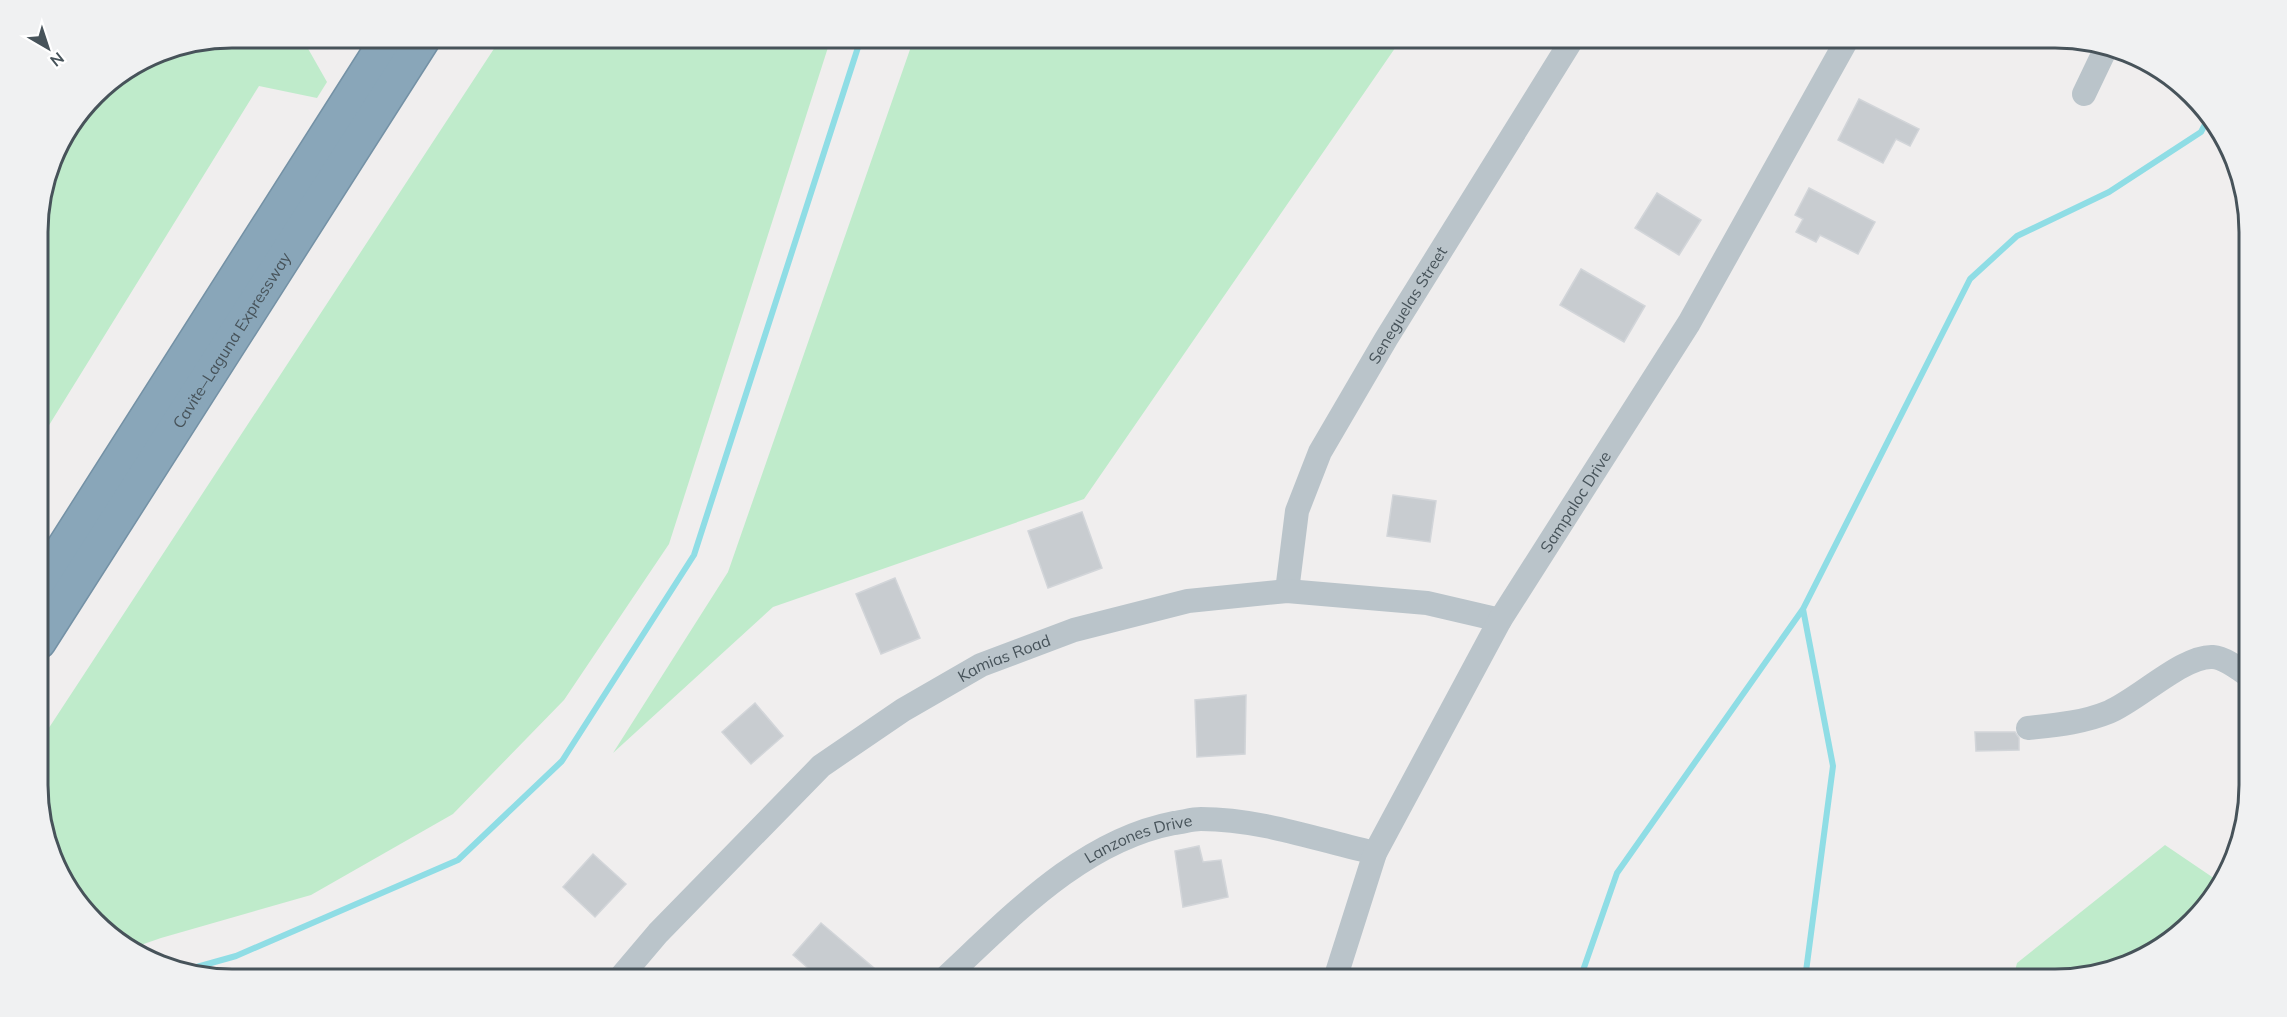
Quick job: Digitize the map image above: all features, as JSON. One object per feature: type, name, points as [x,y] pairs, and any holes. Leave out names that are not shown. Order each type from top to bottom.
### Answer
[{"type":"highway","name":"Cavite–Laguna Expressway","points":[[48,572],[382,48]]},
{"type":"highway","name":"Cavite–Laguna Expressway","points":[[48,628],[418,48]]},
{"type":"street","name":"Seneguelas Street","points":[[1287,591],[1297,511],[1320,452],[1386,339],[1567,48]]},
{"type":"street","name":"Sampaloc Drive","points":[[1338,969],[1375,853],[1500,620],[1689,323],[1840,48]]},
{"type":"street","points":[[2084,94],[2103,55]]},
{"type":"street","name":"Kamias Road","points":[[627,969],[658,933],[821,766],[903,710],[981,665],[1074,630],[1188,600],[1287,591],[1427,603],[1500,620]]},
{"type":"street","points":[[2028,728],[2074,723],[2110,712],[2145,692],[2192,660],[2214,657],[2239,671]]},
{"type":"street","name":"Lanzones Drive","points":[[955,969],[1025,904],[1091,855],[1150,828],[1199,819],[1244,822],[1375,853]]},
{"type":"green space","points":[[220,48],[308,48],[327,82],[317,98],[259,86],[48,427],[48,220],[54,185],[73,140],[94,111],[130,79],[162,62],[185,54]]},
{"type":"green space","points":[[494,48],[828,48],[669,544],[564,700],[453,814],[311,895],[142,945],[120,931],[86,897],[62,855],[54,832],[50,809],[48,729]]},
{"type":"green space","points":[[911,48],[1395,48],[1084,499],[773,607],[613,753],[728,572]]},
{"type":"green space","points":[[2165,845],[2213,878],[2193,906],[2176,923],[2157,938],[2136,950],[2114,959],[2067,969],[2016,969],[2017,963]]},
{"type":"building","points":[[1859,99],[1919,129],[1910,146],[1896,139],[1883,163],[1838,140]]},
{"type":"building","points":[[1809,188],[1875,222],[1858,254],[1820,235],[1816,242],[1796,232],[1803,219],[1795,215]]},
{"type":"building","points":[[1657,193],[1701,220],[1679,255],[1635,228]]},
{"type":"building","points":[[1581,269],[1645,306],[1624,342],[1560,305]]},
{"type":"building","points":[[1393,495],[1436,501],[1430,542],[1387,536]]},
{"type":"building","points":[[1082,512],[1102,568],[1048,588],[1028,531]]},
{"type":"building","points":[[895,578],[920,638],[881,654],[856,594]]},
{"type":"building","points":[[1246,695],[1245,754],[1197,757],[1195,700]]},
{"type":"building","points":[[755,703],[783,736],[751,764],[722,732]]},
{"type":"building","points":[[1975,732],[2015,732],[2019,738],[2019,750],[1976,751]]},
{"type":"building","points":[[1199,846],[1203,862],[1221,860],[1228,897],[1183,907],[1175,851]]},
{"type":"building","points":[[593,854],[626,884],[595,917],[563,887]]},
{"type":"building","points":[[821,923],[875,969],[807,969],[793,955]]},
{"type":"waterway","points":[[201,966],[236,956],[458,860],[562,761],[694,555],[858,48]]},
{"type":"waterway","points":[[1583,969],[1617,873],[1803,609],[1970,279],[2017,236],[2109,192],[2201,132],[2205,125]]},
{"type":"waterway","points":[[1803,609],[1833,766],[1806,969]]}]
